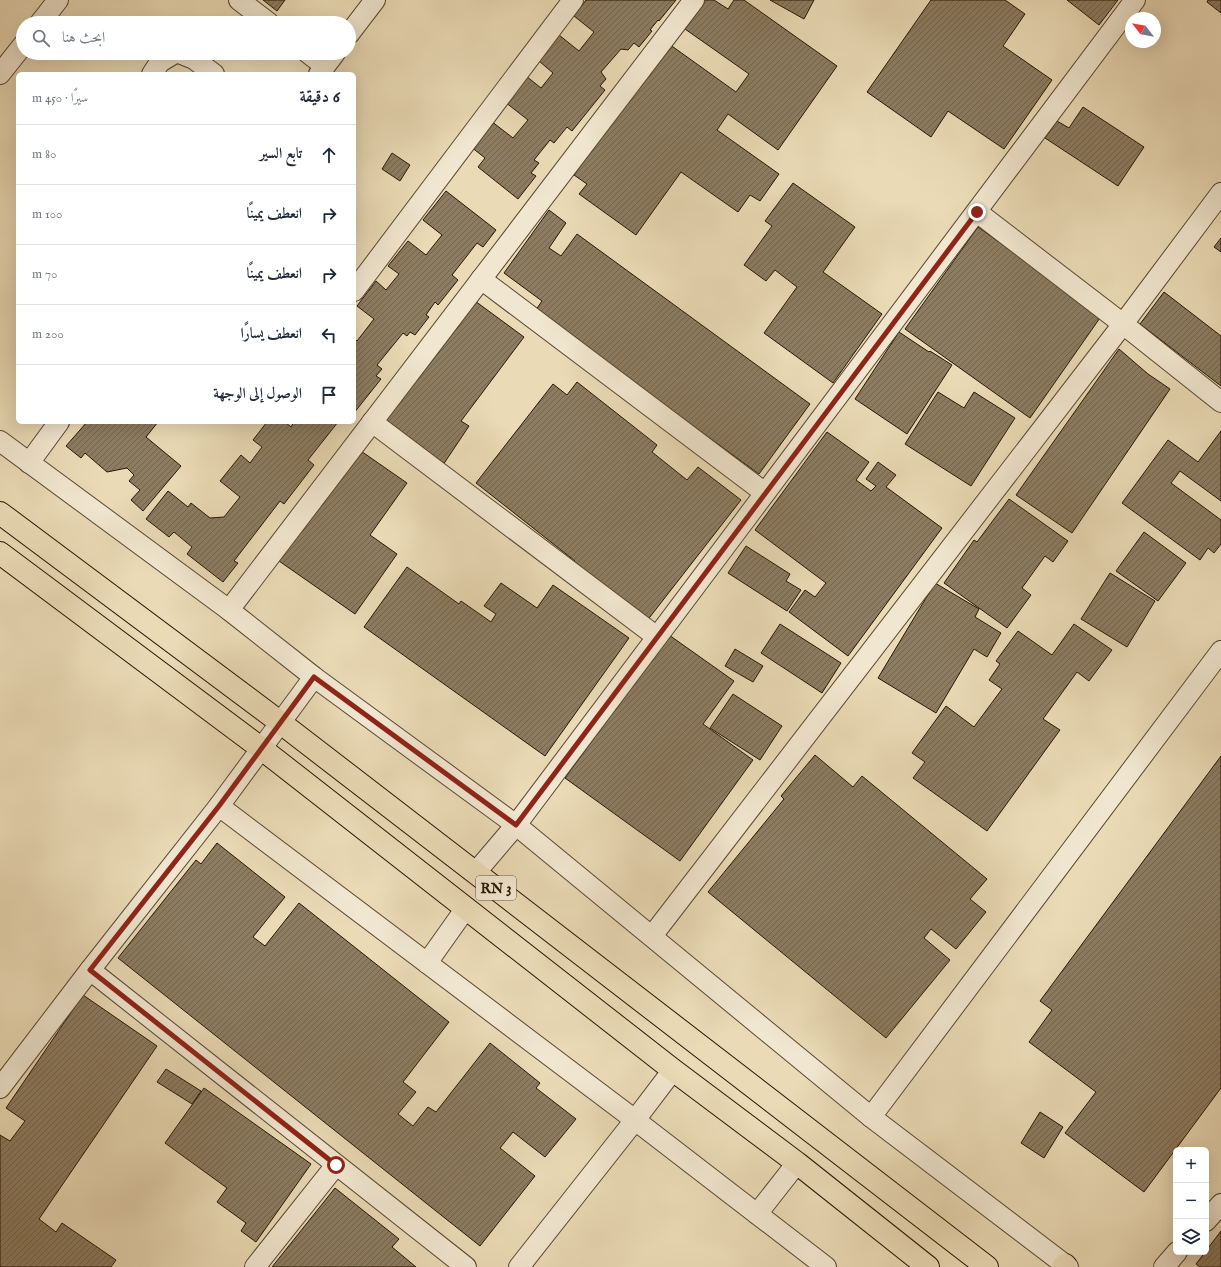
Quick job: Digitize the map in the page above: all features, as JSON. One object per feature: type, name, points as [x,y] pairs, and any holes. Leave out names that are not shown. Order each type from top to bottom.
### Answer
[{"type":"highway","name":"RN 3","points":[[0,513],[281,723],[987,1267]]},
{"type":"highway","name":"RN 3","points":[[0,553],[262,749],[673,1070],[797,1163],[928,1267]]},
{"type":"street","points":[[45,16],[58,0]]},
{"type":"street","points":[[240,0],[260,16]]},
{"type":"street","points":[[356,25],[375,0]]},
{"type":"street","points":[[356,288],[573,0]]},
{"type":"street","points":[[229,610],[694,0]]},
{"type":"street","points":[[476,872],[516,825],[1135,0]]},
{"type":"street","points":[[0,74],[16,54]]},
{"type":"street","points":[[153,72],[160,62],[163,60]]},
{"type":"street","points":[[195,60],[211,72]]},
{"type":"street","points":[[652,936],[1123,324],[1221,194]]},
{"type":"street","points":[[977,212],[1123,324],[1221,402]]},
{"type":"street","points":[[482,279],[765,493]]},
{"type":"street","points":[[372,422],[657,637]]},
{"type":"street","points":[[29,462],[58,424]]},
{"type":"street","points":[[0,441],[229,610],[314,677],[516,825],[871,1117],[1065,1266]]},
{"type":"street","points":[[871,1117],[1221,651]]},
{"type":"street","points":[[0,1088],[90,970],[219,806],[314,677]]},
{"type":"street","points":[[219,806],[635,1120],[826,1267]]},
{"type":"street","points":[[427,963],[466,908]]},
{"type":"street","points":[[90,970],[466,1267]]},
{"type":"street","points":[[519,1267],[673,1070]]},
{"type":"street","points":[[757,1214],[797,1163]]},
{"type":"street","points":[[255,1267],[336,1165]]},
{"type":"street","points":[[1208,1219],[1221,1204]]},
{"type":"street","points":[[1164,1267],[1174,1255]]},
{"type":"building","points":[[263,0],[285,0],[277,11]]},
{"type":"building","points":[[586,0],[676,0],[650,30],[652,31],[639,47],[634,43],[628,50],[621,49],[601,72],[606,79],[600,86],[605,90],[572,131],[567,127],[554,143],[550,140],[534,160],[539,163],[531,173],[536,176],[518,199],[478,167],[485,158],[470,146],[491,121],[513,138],[528,120],[505,102],[526,76],[541,88],[553,73],[539,61],[559,35],[579,51],[594,32],[574,16]]},
{"type":"building","points":[[705,0],[714,0],[728,9],[734,0],[744,0],[837,66],[778,150],[728,114],[717,130],[779,174],[760,201],[750,195],[738,212],[681,172],[636,235],[579,194],[587,184],[574,175],[669,44],[736,92],[749,74],[685,29]]},
{"type":"building","points":[[770,0],[814,0],[804,19]]},
{"type":"building","points":[[931,0],[1005,0],[1025,14],[1003,46],[1052,80],[1004,149],[948,111],[931,137],[867,92]]},
{"type":"building","points":[[1067,0],[1118,0],[1099,25]]},
{"type":"building","points":[[1208,0],[1221,0],[1221,13],[1207,2]]},
{"type":"building","points":[[1083,107],[1144,147],[1118,186],[1045,138],[1057,121],[1069,128]]},
{"type":"building","points":[[392,153],[410,165],[400,181],[382,169]]},
{"type":"building","points":[[793,183],[855,227],[823,272],[882,314],[833,383],[764,333],[797,287],[775,270],[766,281],[744,265],[772,226],[765,221]]},
{"type":"building","points":[[446,191],[496,230],[483,247],[477,243],[452,275],[458,280],[438,305],[435,302],[426,315],[429,317],[415,335],[410,332],[407,336],[403,333],[377,365],[382,369],[376,376],[381,379],[356,410],[356,340],[374,319],[357,306],[376,281],[386,290],[399,274],[388,266],[408,241],[426,255],[442,235],[423,220]]},
{"type":"building","points":[[549,210],[566,223],[549,248],[561,256],[577,234],[810,404],[759,474],[535,311],[542,301],[504,273]]},
{"type":"building","points":[[978,227],[1102,315],[1030,418],[905,329]]},
{"type":"building","points":[[1221,238],[1221,252],[1214,247]]},
{"type":"building","points":[[1164,292],[1221,336],[1221,386],[1140,324]]},
{"type":"building","points":[[475,301],[524,337],[461,421],[469,426],[443,465],[385,422]]},
{"type":"building","points":[[899,332],[952,365],[907,434],[855,399]]},
{"type":"building","points":[[1119,349],[1148,374],[1170,389],[1072,533],[1016,495]]},
{"type":"building","points":[[577,382],[657,445],[652,452],[687,480],[698,467],[741,500],[646,622],[572,564],[575,561],[476,483],[553,384],[567,395]]},
{"type":"building","points":[[938,392],[964,408],[974,392],[1015,418],[971,486],[905,444]]},
{"type":"building","points":[[85,424],[156,424],[146,437],[181,466],[143,511],[131,500],[140,490],[129,481],[134,475],[127,468],[107,472],[85,453],[81,458],[66,446]]},
{"type":"building","points":[[265,424],[287,424],[291,427],[293,424],[336,424],[308,460],[314,465],[284,504],[280,501],[234,561],[238,563],[223,582],[187,554],[192,547],[174,532],[169,537],[146,519],[168,491],[188,507],[191,503],[210,518],[224,517],[240,497],[220,481],[241,455],[250,463],[262,447],[253,440]]},
{"type":"building","points":[[1221,431],[1221,501],[1180,471],[1171,483],[1221,520],[1221,544],[1214,553],[1208,548],[1200,560],[1122,503],[1168,440],[1198,462]]},
{"type":"building","points":[[827,432],[869,462],[856,480],[871,491],[876,486],[866,479],[878,462],[896,475],[886,487],[942,528],[848,656],[789,612],[805,590],[815,597],[826,583],[755,530]]},
{"type":"building","points":[[358,449],[407,483],[370,535],[397,554],[355,614],[279,561]]},
{"type":"building","points":[[1009,499],[1068,541],[1053,562],[1045,556],[1022,588],[1031,595],[1007,628],[944,583],[974,540],[977,542]]},
{"type":"building","points":[[1144,532],[1186,563],[1158,601],[1116,571]]},
{"type":"building","points":[[746,546],[790,574],[786,581],[801,590],[787,611],[728,573]]},
{"type":"building","points":[[407,567],[459,604],[461,601],[491,622],[496,614],[484,606],[501,583],[537,608],[553,585],[629,638],[545,756],[364,627]]},
{"type":"building","points":[[1110,573],[1155,601],[1127,647],[1081,619]]},
{"type":"building","points":[[935,583],[979,609],[975,617],[1001,633],[987,657],[974,649],[936,713],[878,678]]},
{"type":"building","points":[[780,624],[841,663],[822,693],[761,653]]},
{"type":"building","points":[[1074,624],[1112,650],[1089,681],[1077,672],[1043,719],[1060,730],[987,831],[913,778],[925,762],[912,753],[946,706],[974,727],[1002,689],[989,680],[1000,664],[996,661],[1018,631],[1052,655]]},
{"type":"building","points":[[669,635],[734,681],[703,724],[753,760],[680,861],[565,778]]},
{"type":"building","points":[[735,649],[763,666],[753,682],[725,666]]},
{"type":"building","points":[[733,694],[782,726],[760,760],[710,728]]},
{"type":"building","points":[[815,755],[853,787],[862,776],[987,879],[970,899],[986,912],[956,949],[931,929],[924,938],[950,960],[886,1038],[708,892],[784,799],[781,796]]},
{"type":"building","points":[[1221,756],[1221,1088],[1177,1147],[1173,1147],[1173,1153],[1144,1192],[1065,1133],[1096,1092],[1029,1042],[1052,1010],[1040,1001]]},
{"type":"building","points":[[217,843],[285,897],[253,937],[265,946],[299,903],[449,1022],[403,1082],[416,1092],[398,1114],[413,1126],[428,1107],[436,1112],[490,1043],[540,1083],[536,1088],[576,1119],[545,1157],[513,1132],[500,1148],[535,1176],[480,1246],[118,958],[196,860],[201,864]]},
{"type":"building","points":[[83,995],[157,1046],[39,1219],[56,1232],[62,1223],[116,1260],[111,1267],[0,1267],[0,1135],[10,1141],[25,1121],[6,1108]]},
{"type":"building","points":[[166,1069],[201,1091],[192,1104],[157,1082]]},
{"type":"building","points":[[204,1088],[311,1164],[256,1242],[241,1231],[246,1223],[217,1202],[227,1188],[165,1143]]},
{"type":"building","points":[[1040,1112],[1063,1127],[1044,1158],[1021,1143]]},
{"type":"building","points":[[335,1188],[399,1239],[392,1247],[416,1267],[272,1267]]},
{"type":"building","points":[[1221,1231],[1221,1267],[1200,1267],[1196,1264],[1203,1255],[1209,1255],[1209,1247]]},
{"type":"route","points":[[336,1165],[90,970],[219,806],[314,677],[516,825],[977,212]]}]
